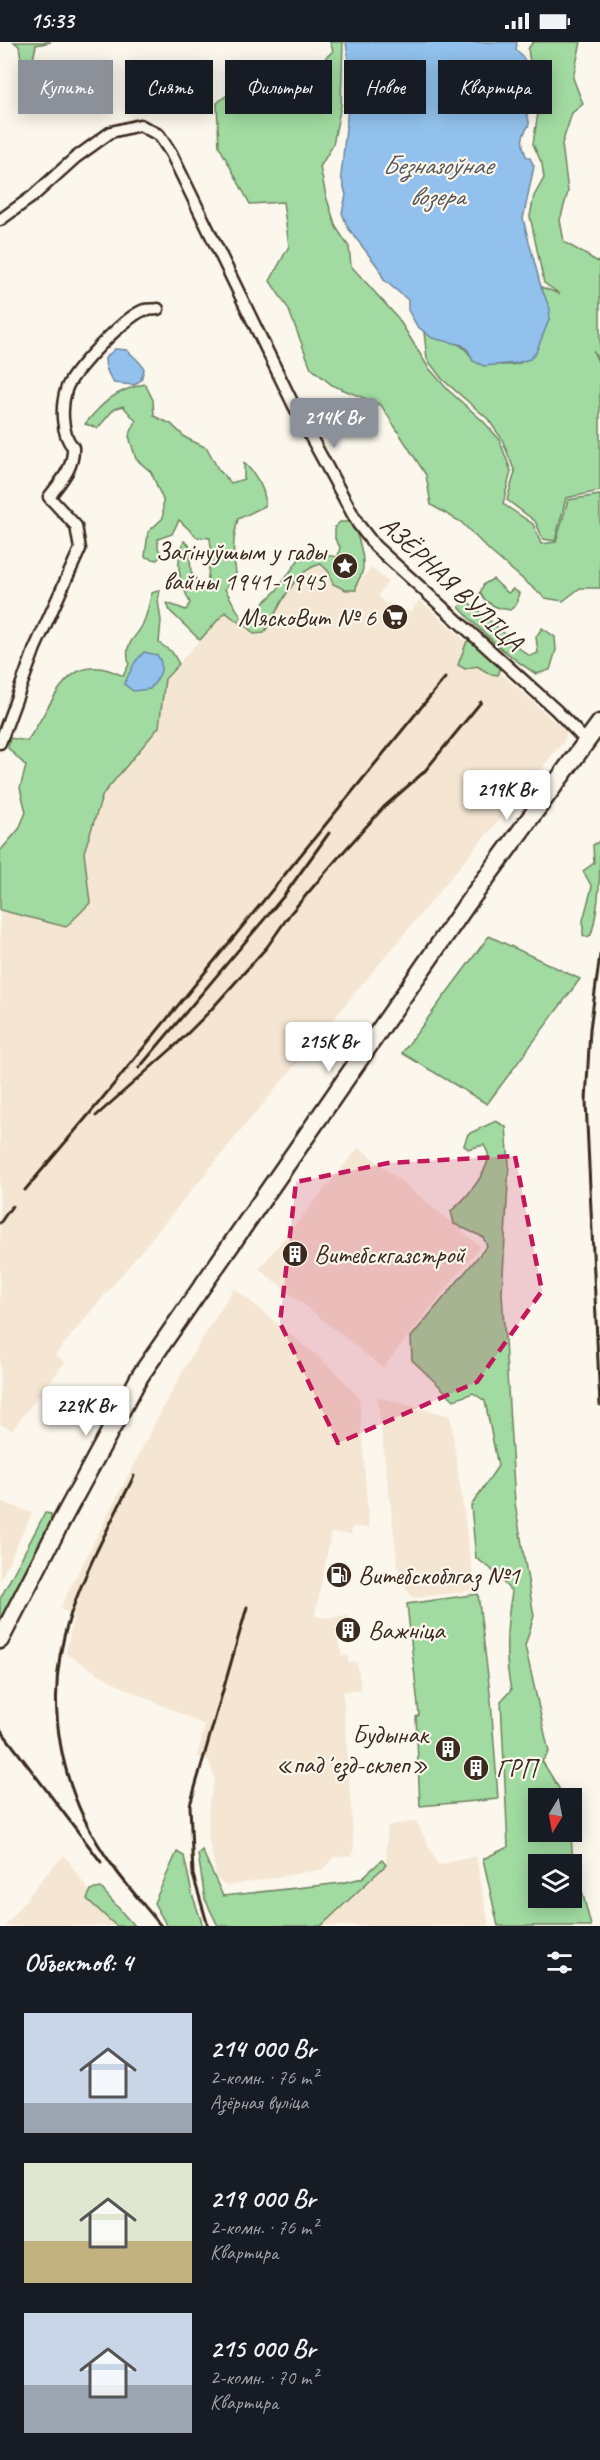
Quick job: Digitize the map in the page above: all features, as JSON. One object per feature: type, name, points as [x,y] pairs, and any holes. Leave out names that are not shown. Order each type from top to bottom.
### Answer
[{"type":"main road","points":[[0,1640],[120,1410],[146,1368],[467,904],[600,723]]},
{"type":"street","name":"АЗЁРНАЯ ВУЛІЦА","points":[[0,220],[33,196],[75,158],[111,132],[140,125],[159,135],[171,153],[294,406],[358,524],[375,546],[556,710],[587,742]]},
{"type":"street","points":[[0,743],[35,648],[80,549],[76,525],[49,497],[67,473],[74,459],[73,447],[65,439],[66,388],[80,366],[123,324],[143,310],[158,309]]},
{"type":"highlighted area","points":[[515,1156],[542,1291],[477,1382],[338,1443],[280,1323],[296,1182],[388,1163]]},
{"type":"shaded area","points":[[306,558],[315,559],[357,585],[371,568],[388,582],[378,595],[386,604],[389,602],[401,612],[405,609],[410,612],[420,600],[567,733],[564,741],[55,1355],[65,1362],[12,1430],[0,1424],[0,910],[66,927],[90,903],[84,852],[103,794],[159,727],[165,679],[225,612],[246,628]]},
{"type":"shaded area","name":"Витебскгазстрой","points":[[359,1147],[480,1246],[383,1368],[259,1269]]},
{"type":"shaded area","points":[[234,1288],[335,1371],[359,1398],[369,1528],[352,1527],[351,1534],[331,1533],[315,1616],[325,1618],[349,1615],[350,1625],[359,1624],[359,1633],[337,1636],[342,1656],[349,1655],[348,1663],[357,1662],[361,1689],[343,1692],[354,1848],[351,1856],[334,1857],[323,1869],[227,1886],[217,1879],[208,1835],[209,1803],[215,1779],[209,1761],[197,1756],[205,1725],[118,1685],[66,1654],[74,1615],[62,1610],[61,1606],[156,1421],[192,1355]]},
{"type":"shaded area","points":[[377,1397],[450,1416],[475,1590],[414,1598],[400,1582]]},
{"type":"shaded area","points":[[0,1501],[32,1513],[0,1580]]},
{"type":"shaded area","points":[[416,1821],[438,1865],[476,1856],[489,1926],[321,1926],[386,1865],[387,1826]]},
{"type":"shaded area","points":[[64,1855],[113,1926],[5,1926],[42,1879]]},
{"type":"green space","points":[[14,42],[51,42],[36,45],[33,60],[21,60],[19,46]]},
{"type":"green space","points":[[330,42],[343,42],[341,105],[333,145],[320,167],[336,227],[349,247],[351,266],[398,318],[428,367],[448,390],[483,421],[499,439],[511,471],[503,504],[533,524],[541,544],[556,542],[568,500],[600,495],[600,588],[580,588],[563,601],[545,598],[491,552],[461,522],[431,505],[426,475],[381,405],[332,385],[311,368],[288,308],[270,281],[289,246],[283,202],[250,204],[219,146],[217,103],[225,97],[225,114],[332,114],[332,60],[323,60],[333,51]]},
{"type":"green space","points":[[533,42],[581,42],[573,78],[583,104],[572,113],[562,144],[568,192],[560,220],[564,242],[600,263],[600,363],[593,351],[600,366],[600,491],[566,498],[555,541],[543,539],[535,521],[507,500],[515,472],[502,439],[488,419],[442,379],[427,359],[424,332],[458,344],[464,348],[473,361],[515,364],[530,356],[545,328],[548,306],[541,287],[560,294],[544,283],[530,216],[534,196],[544,178],[542,164],[533,144],[538,114],[552,114],[552,60],[530,60],[528,49]]},
{"type":"green space","points":[[145,384],[153,400],[154,416],[171,424],[186,438],[207,448],[218,469],[231,483],[244,479],[244,463],[256,477],[264,494],[265,506],[238,519],[235,533],[236,573],[225,589],[241,617],[238,622],[225,612],[200,640],[170,611],[167,603],[186,610],[190,603],[183,587],[179,565],[184,541],[189,545],[191,572],[200,585],[207,585],[210,538],[197,537],[179,520],[172,534],[158,539],[158,548],[162,555],[157,560],[145,557],[148,532],[163,518],[163,500],[151,472],[136,459],[129,436],[136,421],[123,406],[114,409],[98,428],[85,424],[98,409],[118,393]]},
{"type":"green space","points":[[340,522],[351,522],[361,547],[363,567],[356,590],[346,590],[333,584],[329,572],[321,564],[311,568],[302,574],[287,592],[264,633],[254,634],[245,625],[248,618],[277,590],[304,552],[338,557],[340,547],[335,539],[335,527]]},
{"type":"green space","points":[[493,579],[508,593],[513,589],[519,593],[516,605],[510,610],[493,605],[480,593],[484,584]]},
{"type":"green space","points":[[160,590],[158,600],[161,621],[159,643],[172,652],[179,664],[165,679],[159,727],[103,794],[84,852],[90,903],[66,927],[0,910],[0,851],[19,829],[26,812],[20,788],[26,766],[8,748],[10,738],[27,741],[64,683],[75,673],[88,668],[104,669],[123,676],[129,664],[129,645],[144,621],[152,593]]},
{"type":"green space","points":[[466,600],[505,634],[509,641],[530,656],[538,653],[536,637],[542,628],[555,637],[556,650],[550,670],[536,674],[505,651],[459,607]]},
{"type":"green space","points":[[467,641],[473,642],[501,666],[498,675],[490,674],[477,666],[465,669],[458,665]]},
{"type":"green space","points":[[600,841],[598,900],[591,935],[587,937],[583,935],[583,920],[592,887],[583,871],[594,863],[593,845]]},
{"type":"green space","points":[[489,936],[580,979],[487,1104],[402,1053]]},
{"type":"green space","points":[[496,1121],[506,1127],[509,1164],[502,1293],[515,1503],[534,1616],[525,1646],[549,1752],[542,1761],[559,1788],[528,1788],[528,1842],[572,1842],[573,1854],[528,1854],[528,1908],[582,1908],[582,1891],[591,1926],[498,1926],[483,1859],[508,1847],[501,1701],[511,1690],[507,1666],[507,1641],[512,1592],[490,1568],[476,1558],[471,1506],[498,1466],[485,1401],[473,1393],[454,1400],[412,1360],[411,1337],[487,1246],[483,1237],[454,1224],[451,1211],[475,1186],[487,1161],[488,1153],[484,1145],[468,1149],[464,1145],[468,1134]]},
{"type":"green space","points":[[45,1513],[51,1514],[50,1529],[0,1631],[0,1599]]},
{"type":"green space","points":[[478,1594],[491,1701],[498,1799],[420,1806],[416,1717],[419,1715],[407,1604]]},
{"type":"green space","points":[[202,1850],[223,1896],[342,1883],[362,1878],[382,1860],[386,1865],[321,1926],[218,1926],[205,1899],[198,1854]]},
{"type":"green space","points":[[177,1852],[184,1856],[192,1894],[203,1926],[167,1926],[154,1903]]},
{"type":"green space","points":[[101,1888],[134,1926],[116,1926],[87,1899],[91,1890]]},
{"type":"water","name":"Безназоўнае возера","points":[[346,42],[517,42],[516,50],[524,60],[438,60],[438,114],[527,114],[529,125],[522,142],[526,156],[530,158],[534,166],[523,219],[541,287],[550,309],[549,320],[536,352],[530,359],[517,363],[484,366],[473,361],[468,350],[462,345],[432,338],[417,326],[408,310],[408,300],[384,280],[378,267],[348,228],[342,213],[346,195],[341,176],[347,114],[426,114],[426,60],[348,60]]},
{"type":"water","points":[[115,349],[127,350],[144,369],[141,380],[134,385],[114,383],[110,377],[105,358]]},
{"type":"water","points":[[144,652],[157,655],[161,664],[160,673],[150,689],[133,691],[124,684],[135,662]]},
{"type":"railway","points":[[25,1190],[445,678]]},
{"type":"railway","points":[[96,1116],[177,1044],[208,1013],[267,947],[290,914],[336,860],[384,807],[424,772],[481,702]]},
{"type":"railway","points":[[139,1068],[283,897],[329,833]]},
{"type":"railway","points":[[600,955],[590,1029],[586,1101],[600,1405]]},
{"type":"railway","points":[[0,1223],[12,1206]]},
{"type":"railway","points":[[134,1476],[92,1561],[71,1613],[62,1646],[57,1678],[57,1711],[60,1744],[79,1807],[112,1865],[161,1926]]},
{"type":"railway","points":[[208,1926],[193,1875],[190,1805],[247,1607]]},
{"type":"railway","points":[[0,1729],[101,1862]]},
{"type":"place","name":"Загінуўшым у гады вайны 1941-1945","points":[[345,566]]},
{"type":"place","name":"МяскоВит № 6","points":[[395,617]]},
{"type":"place","name":"Витебскгазстрой","points":[[295,1254]]},
{"type":"place","name":"Витебскоблгаз №1","points":[[339,1575]]},
{"type":"place","name":"Важніца","points":[[348,1630]]},
{"type":"place","name":"Будынак «падʼезд-склеп»","points":[[448,1749]]},
{"type":"place","name":"ГРП","points":[[476,1768]]}]
